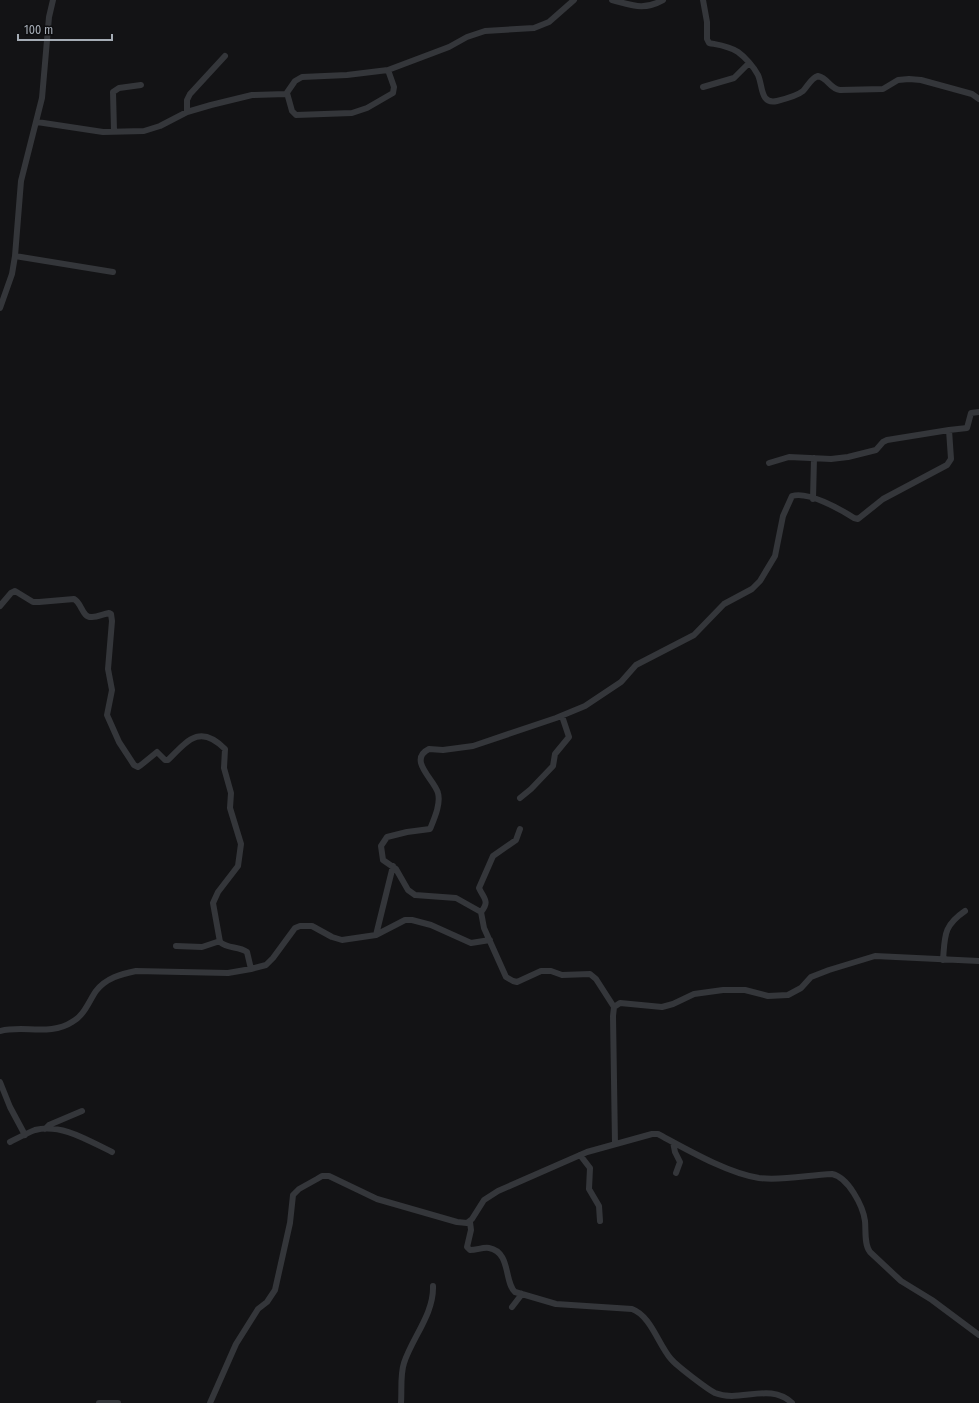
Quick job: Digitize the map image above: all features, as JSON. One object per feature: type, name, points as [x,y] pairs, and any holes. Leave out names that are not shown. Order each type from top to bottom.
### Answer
[{"type":"street","points":[[0,308],[12,274],[15,256],[21,181],[42,98],[49,17],[53,0]]},
{"type":"street","points":[[37,122],[103,132],[150,130],[187,112],[252,95],[279,95],[287,93],[295,81],[302,77],[348,75],[388,70],[449,47],[467,37],[485,31],[534,28],[549,22],[574,0]]},
{"type":"street","points":[[612,0],[645,7],[652,6],[663,0]]},
{"type":"street","points":[[703,0],[707,22],[706,39],[709,43],[730,47],[739,52],[758,74],[765,98],[771,102],[779,101],[802,92],[814,78],[818,76],[823,78],[836,89],[880,89],[886,88],[898,80],[921,80],[972,94],[979,99]]},
{"type":"street","points":[[187,112],[187,100],[190,94],[225,56]]},
{"type":"street","points":[[703,87],[734,78],[749,63]]},
{"type":"street","points":[[287,93],[292,111],[296,115],[352,113],[367,108],[393,93],[394,87],[388,70]]},
{"type":"street","points":[[114,131],[113,92],[119,88],[141,86]]},
{"type":"street","points":[[15,256],[113,272]]},
{"type":"street","points":[[769,463],[789,457],[831,459],[848,457],[876,450],[883,442],[887,440],[967,428],[971,412],[979,412]]},
{"type":"street","points":[[481,912],[456,898],[415,894],[408,890],[393,866],[383,860],[380,851],[381,846],[387,837],[407,832],[430,829],[437,808],[438,794],[436,788],[422,769],[422,755],[426,750],[459,749],[473,746],[562,716],[591,702],[621,682],[636,664],[694,634],[724,604],[752,589],[760,581],[775,556],[783,516],[789,500],[796,495],[813,499],[831,505],[858,519],[884,499],[947,465],[951,459],[949,430]]},
{"type":"street","points":[[813,499],[814,458]]},
{"type":"street","points":[[0,606],[11,593],[15,591],[33,602],[74,599],[78,601],[87,616],[91,617],[109,613],[111,614],[112,621],[108,669],[112,690],[107,715],[119,742],[134,765],[138,767],[157,752],[165,760],[168,760],[190,739],[201,735],[215,741],[225,749],[224,768],[231,793],[230,808],[241,844],[238,866],[212,902],[220,941],[224,945],[241,948],[247,952],[251,969]]},
{"type":"street","points":[[520,798],[553,766],[556,753],[569,737],[562,716]]},
{"type":"street","points":[[520,829],[516,840],[492,856],[488,870],[479,887],[486,899],[486,904],[481,912],[484,928],[509,980],[517,982],[541,971],[551,971],[562,975],[590,974],[596,979],[614,1008],[614,1144]]},
{"type":"street","points":[[376,935],[393,866]]},
{"type":"street","points":[[942,960],[945,934],[948,926],[953,919],[965,911]]},
{"type":"street","points":[[0,1031],[64,1027],[74,1022],[101,986],[109,979],[136,970],[228,973],[266,965],[295,928],[300,926],[312,926],[332,937],[342,940],[376,935],[405,920],[412,920],[431,925],[471,943],[490,940]]},
{"type":"street","points":[[176,946],[202,947],[220,941]]},
{"type":"street","points":[[614,1008],[616,1004],[624,1003],[662,1006],[673,1004],[694,994],[723,990],[745,990],[768,996],[788,995],[801,988],[811,977],[834,968],[875,956],[888,955],[942,960],[979,961]]},
{"type":"street","points":[[0,1082],[10,1107],[26,1135]]},
{"type":"street","points":[[45,1129],[49,1125],[82,1111]]},
{"type":"street","points":[[10,1142],[35,1130],[45,1129],[74,1134],[112,1152]]},
{"type":"street","points":[[792,1403],[778,1394],[753,1393],[722,1395],[713,1392],[671,1360],[645,1318],[638,1311],[632,1309],[556,1304],[513,1290],[508,1270],[496,1251],[486,1248],[470,1250],[467,1247],[471,1230],[470,1222],[487,1198],[580,1155],[614,1144],[652,1134],[658,1134],[726,1167],[758,1178],[783,1178],[832,1174],[839,1177],[851,1188],[863,1213],[867,1246],[870,1252],[901,1281],[944,1308],[979,1335]]},
{"type":"street","points":[[673,1142],[675,1152],[680,1162],[676,1173]]},
{"type":"street","points":[[580,1155],[590,1168],[589,1190],[597,1202],[600,1221]]},
{"type":"street","points":[[210,1403],[236,1344],[258,1309],[267,1302],[275,1290],[290,1223],[292,1199],[299,1189],[322,1176],[329,1176],[377,1199],[457,1222],[470,1222]]},
{"type":"street","points":[[402,1403],[404,1363],[428,1311],[433,1296],[434,1286]]},
{"type":"street","points":[[512,1307],[522,1294]]},
{"type":"street","points":[[99,1403],[118,1403]]}]
